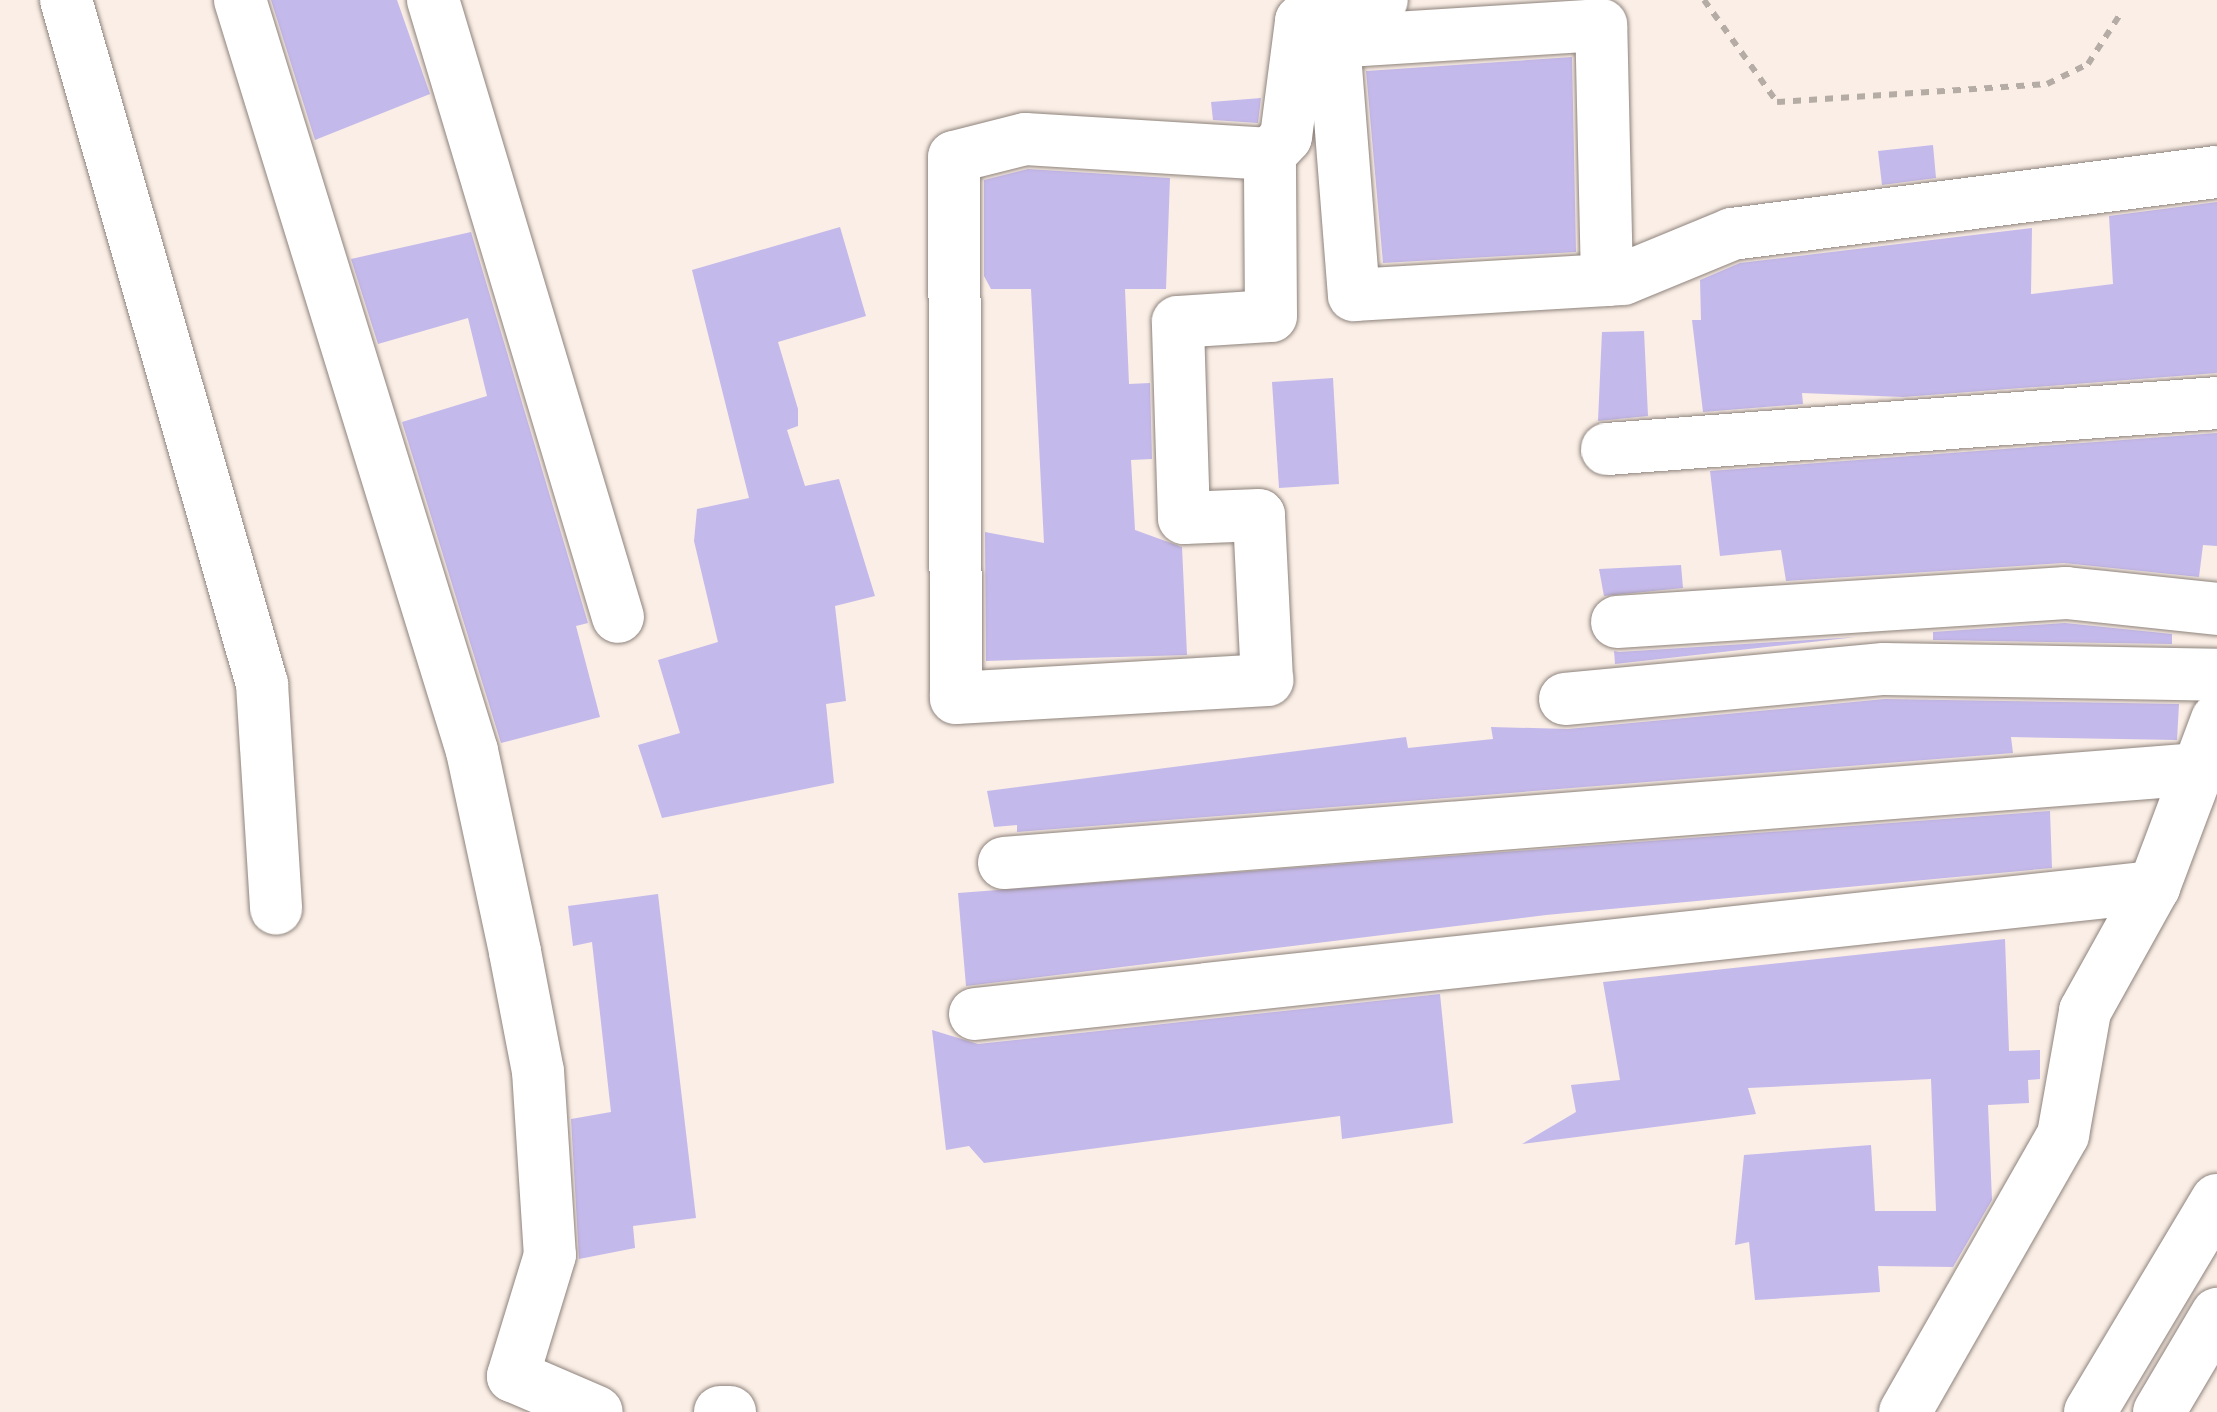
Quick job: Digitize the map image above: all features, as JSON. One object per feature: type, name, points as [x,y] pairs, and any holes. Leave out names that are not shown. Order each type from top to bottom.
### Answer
[{"type":"street","points":[[66,0],[262,684],[276,909]]},
{"type":"street","points":[[240,0],[472,751],[515,952],[538,1071],[550,1254],[513,1376],[596,1412]]},
{"type":"street","points":[[433,0],[618,617]]},
{"type":"street","points":[[1270,154],[1025,139],[954,157],[956,698],[1267,680],[1259,515],[1184,518],[1178,322],[1272,316],[1270,154],[1286,137],[1300,21],[1322,5],[1382,0]]},
{"type":"street","points":[[1607,280],[1601,25],[1334,42],[1354,294],[1607,280],[1732,234],[2217,172]]},
{"type":"street","points":[[1271,254],[1350,250]]},
{"type":"street","points":[[1608,450],[2217,403]]},
{"type":"street","points":[[1617,622],[2066,592],[2217,609]]},
{"type":"street","points":[[1565,699],[1884,669],[2217,675]]},
{"type":"street","points":[[1906,1412],[2063,1134],[2085,1011],[2154,888],[2217,720]]},
{"type":"street","points":[[1004,863],[2198,769]]},
{"type":"street","points":[[974,1014],[2154,888]]},
{"type":"street","points":[[2090,1412],[2217,1200]]},
{"type":"street","points":[[2158,1412],[2217,1314]]},
{"type":"street","points":[[720,1412],[730,1412]]},
{"type":"path","points":[[1704,0],[1777,102],[2047,84],[2088,64],[2119,16]]},
{"type":"building","points":[[271,0],[397,0],[430,94],[315,140]]},
{"type":"building","points":[[1572,57],[1576,252],[1383,263],[1366,71]]},
{"type":"building","points":[[1261,98],[1258,123],[1213,120],[1211,102]]},
{"type":"building","points":[[1933,145],[1936,178],[1882,185],[1878,151]]},
{"type":"building","points":[[1028,169],[1170,178],[1166,289],[1125,289],[1129,384],[1150,383],[1152,459],[1131,460],[1135,530],[1182,547],[1187,655],[986,661],[985,532],[1044,543],[1031,289],[991,289],[984,276],[984,180]]},
{"type":"building","points":[[2217,202],[2217,373],[1903,397],[1802,393],[1803,404],[1703,412],[1692,320],[1701,320],[1700,280],[1740,263],[2032,228],[2031,294],[2113,284],[2109,216]]},
{"type":"building","points":[[840,227],[866,316],[778,342],[798,409],[798,426],[787,430],[805,486],[839,479],[875,596],[835,606],[846,701],[826,704],[834,783],[662,818],[638,745],[680,733],[658,660],[718,642],[694,541],[697,509],[749,498],[692,270]]},
{"type":"building","points":[[471,232],[588,623],[576,626],[600,717],[501,743],[402,422],[487,396],[468,318],[378,344],[351,259]]},
{"type":"building","points":[[1644,331],[1648,416],[1598,421],[1602,332]]},
{"type":"building","points":[[1333,378],[1339,484],[1279,488],[1272,382]]},
{"type":"building","points":[[2217,433],[2217,546],[2203,545],[2199,577],[2064,563],[1786,581],[1781,550],[1720,556],[1710,471]]},
{"type":"building","points":[[1681,565],[1683,588],[1604,596],[1599,569]]},
{"type":"building","points":[[2065,623],[2172,634],[2172,644],[1933,640],[1933,632]]},
{"type":"building","points":[[1856,637],[1615,664],[1614,651]]},
{"type":"building","points":[[1885,699],[2179,704],[2177,740],[2011,737],[2013,753],[1017,832],[1017,825],[994,827],[987,791],[1406,737],[1408,748],[1493,739],[1491,727],[1568,729]]},
{"type":"building","points":[[2050,811],[2052,868],[1546,915],[966,986],[958,893]]},
{"type":"building","points":[[658,894],[696,1218],[633,1226],[635,1248],[579,1259],[571,1119],[611,1112],[592,942],[573,946],[568,906]]},
{"type":"building","points":[[2005,939],[2009,1051],[2040,1050],[2040,1079],[2028,1080],[2029,1103],[1988,1105],[1992,1200],[1953,1267],[1878,1266],[1880,1292],[1755,1300],[1749,1242],[1735,1245],[1744,1155],[1871,1145],[1875,1211],[1936,1211],[1931,1079],[1748,1088],[1756,1114],[1522,1144],[1576,1112],[1571,1085],[1620,1080],[1603,982]]},
{"type":"building","points":[[1440,994],[1453,1123],[1342,1139],[1340,1116],[984,1163],[969,1146],[946,1150],[932,1030],[978,1044]]}]
